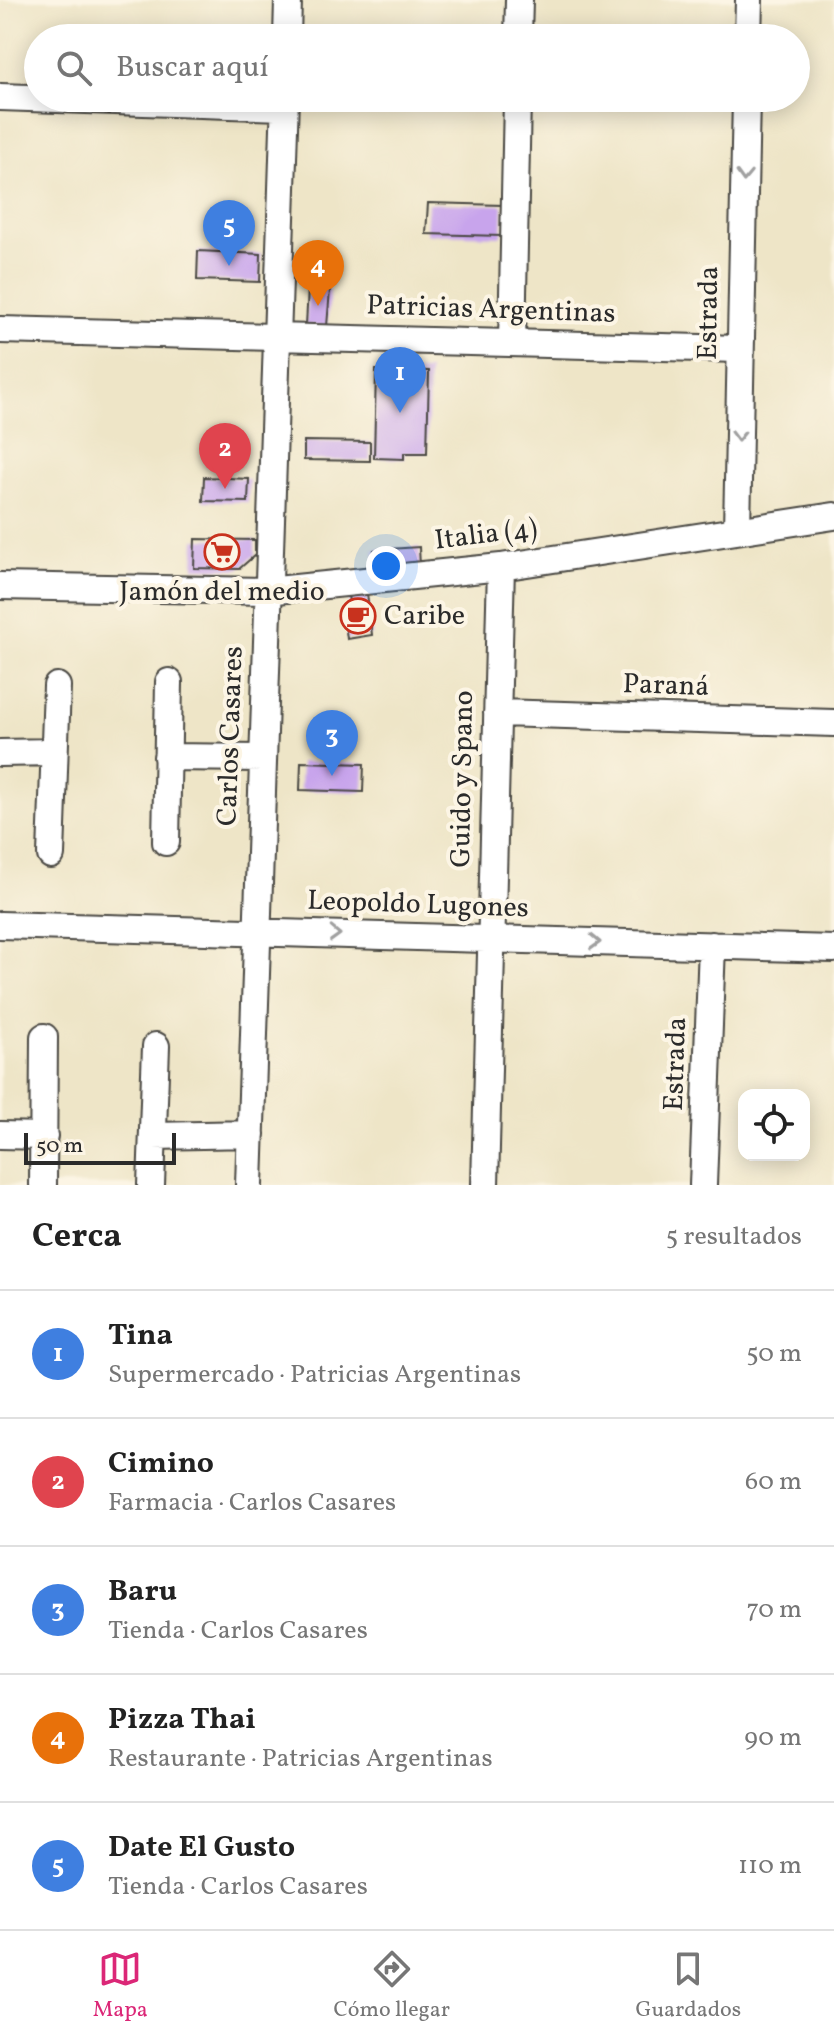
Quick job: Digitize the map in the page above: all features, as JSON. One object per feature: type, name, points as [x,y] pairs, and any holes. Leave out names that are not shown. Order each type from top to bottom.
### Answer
[{"type":"street","points":[[287,24],[288,0]]},
{"type":"street","points":[[518,24],[519,0]]},
{"type":"street","points":[[748,24],[749,0]]},
{"type":"street","points":[[0,97],[24,97]]},
{"type":"street","name":"Carlos Casares","points":[[249,1185],[284,112]]},
{"type":"street","points":[[512,343],[517,112]]},
{"type":"street","name":"Estrada","points":[[737,529],[746,112]]},
{"type":"street","name":"Patricias Argentinas","points":[[0,330],[739,349]]},
{"type":"street","name":"Italia (4)","points":[[0,586],[267,591],[501,567],[834,516]]},
{"type":"street","name":"Guido y Spano","points":[[485,1185],[501,567]]},
{"type":"street","points":[[166,842],[169,682]]},
{"type":"street","points":[[51,855],[57,686]]},
{"type":"street","name":"Paraná","points":[[497,713],[834,723]]},
{"type":"street","points":[[0,753],[54,752]]},
{"type":"street","points":[[167,757],[262,758]]},
{"type":"street","name":"Leopoldo Lugones","points":[[0,925],[834,949]]},
{"type":"street","name":"Estrada","points":[[703,1185],[712,945]]},
{"type":"street","points":[[43,1185],[44,1037]]},
{"type":"street","points":[[151,1185],[156,1046]]},
{"type":"street","points":[[153,1136],[251,1134]]},
{"type":"street","points":[[0,1135],[44,1136]]},
{"type":"building","points":[[428,203],[503,205],[502,236],[426,234]]},
{"type":"building","points":[[198,251],[261,254],[260,282],[197,280]]},
{"type":"building","points":[[308,288],[330,290],[327,326],[306,325]]},
{"type":"building","points":[[376,370],[429,371],[427,453],[404,453],[404,459],[374,458]]},
{"type":"building","points":[[304,441],[370,442],[370,461],[304,460]]},
{"type":"building","points":[[204,477],[249,479],[248,502],[203,501]]},
{"type":"building","points":[[195,539],[255,540],[255,555],[239,569],[194,568]]},
{"type":"building","points":[[419,547],[420,566],[376,570],[374,550]]},
{"type":"building","points":[[367,593],[372,635],[347,639],[345,623],[352,623],[348,595]]},
{"type":"building","points":[[301,762],[364,764],[363,792],[300,790]]},
{"type":"place","name":"Date El Gusto","points":[[229,266]]},
{"type":"place","name":"Pizza Thai","points":[[318,306]]},
{"type":"place","name":"Tina","points":[[400,413]]},
{"type":"place","name":"Cimino","points":[[225,489]]},
{"type":"place","name":"Jamón del medio","points":[[222,552]]},
{"type":"place","name":"Caribe","points":[[358,616]]},
{"type":"place","name":"Baru","points":[[332,776]]}]
